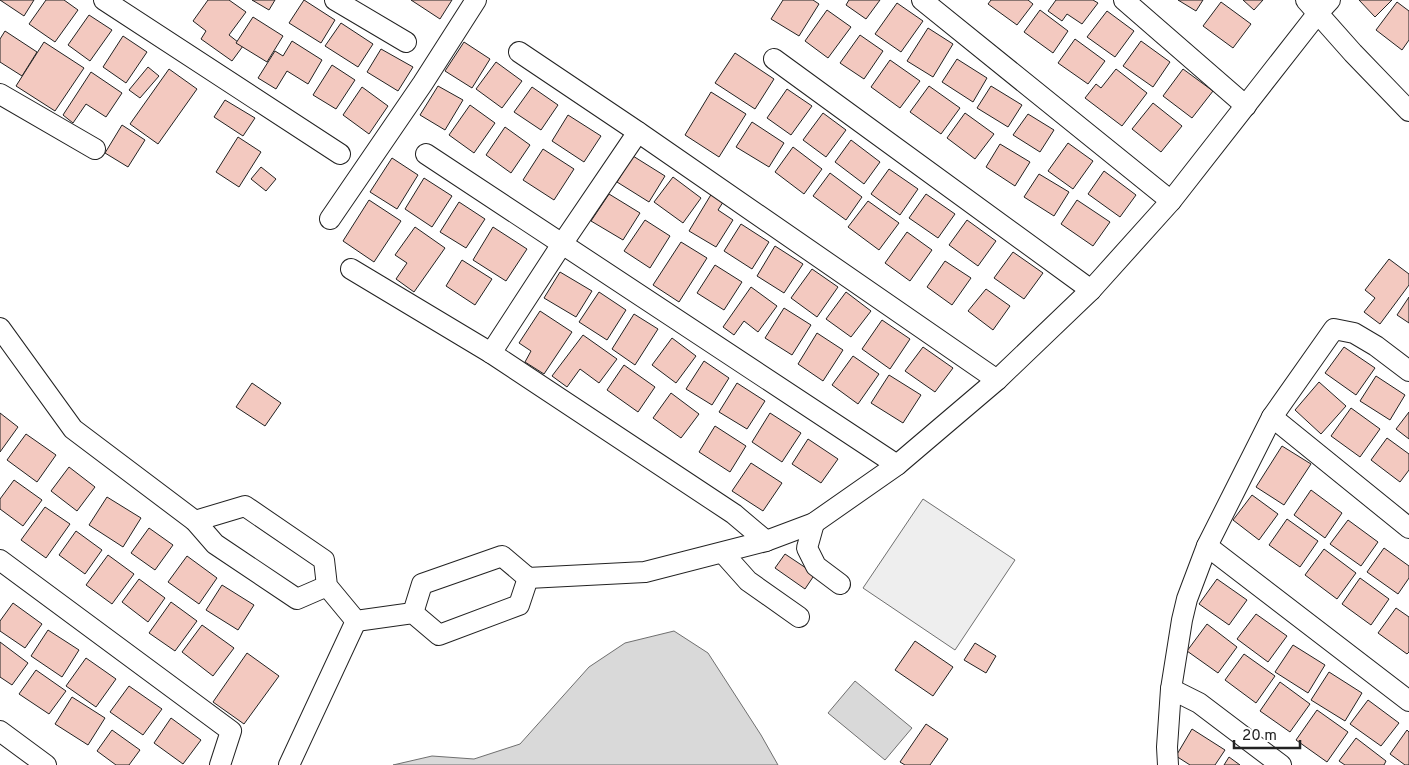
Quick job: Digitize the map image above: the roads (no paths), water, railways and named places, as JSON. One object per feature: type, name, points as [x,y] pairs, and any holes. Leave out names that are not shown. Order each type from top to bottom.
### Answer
[{"type":"street","points":[[104,0],[340,154]]},
{"type":"street","points":[[336,0],[406,42]]},
{"type":"street","points":[[330,219],[423,83],[476,0]]},
{"type":"street","points":[[922,0],[1171,201]]},
{"type":"street","points":[[1124,0],[1246,106]]},
{"type":"street","points":[[413,613],[422,584],[502,556],[528,578],[646,572],[766,541],[814,522],[897,465],[997,380],[1091,290],[1171,201],[1246,106],[1318,4],[1353,53],[1409,111]]},
{"type":"street","points":[[519,52],[997,380]]},
{"type":"street","points":[[774,60],[1091,290]]},
{"type":"street","points":[[0,94],[95,149]]},
{"type":"street","points":[[491,353],[638,132]]},
{"type":"street","points":[[426,154],[897,465]]},
{"type":"street","points":[[351,269],[491,353],[734,514],[766,541]]},
{"type":"street","points":[[0,328],[73,429],[195,521],[215,544],[297,599],[327,586]]},
{"type":"street","points":[[1168,765],[1167,747],[1171,689],[1187,599],[1207,546],[1272,417],[1334,329],[1354,333],[1376,346],[1409,371]]},
{"type":"street","points":[[1272,417],[1409,528]]},
{"type":"street","points":[[195,521],[245,506],[324,560],[327,586],[356,621]]},
{"type":"street","points":[[814,522],[807,548],[816,566],[840,584]]},
{"type":"street","points":[[1207,546],[1409,701]]},
{"type":"street","points":[[723,553],[748,581],[799,617]]},
{"type":"street","points":[[0,560],[231,731],[220,765]]},
{"type":"street","points":[[356,621],[413,613],[439,635],[519,605],[528,578]]},
{"type":"street","points":[[289,765],[356,621]]},
{"type":"street","points":[[1171,689],[1198,703],[1281,765]]},
{"type":"street","points":[[0,731],[46,765]]}]
